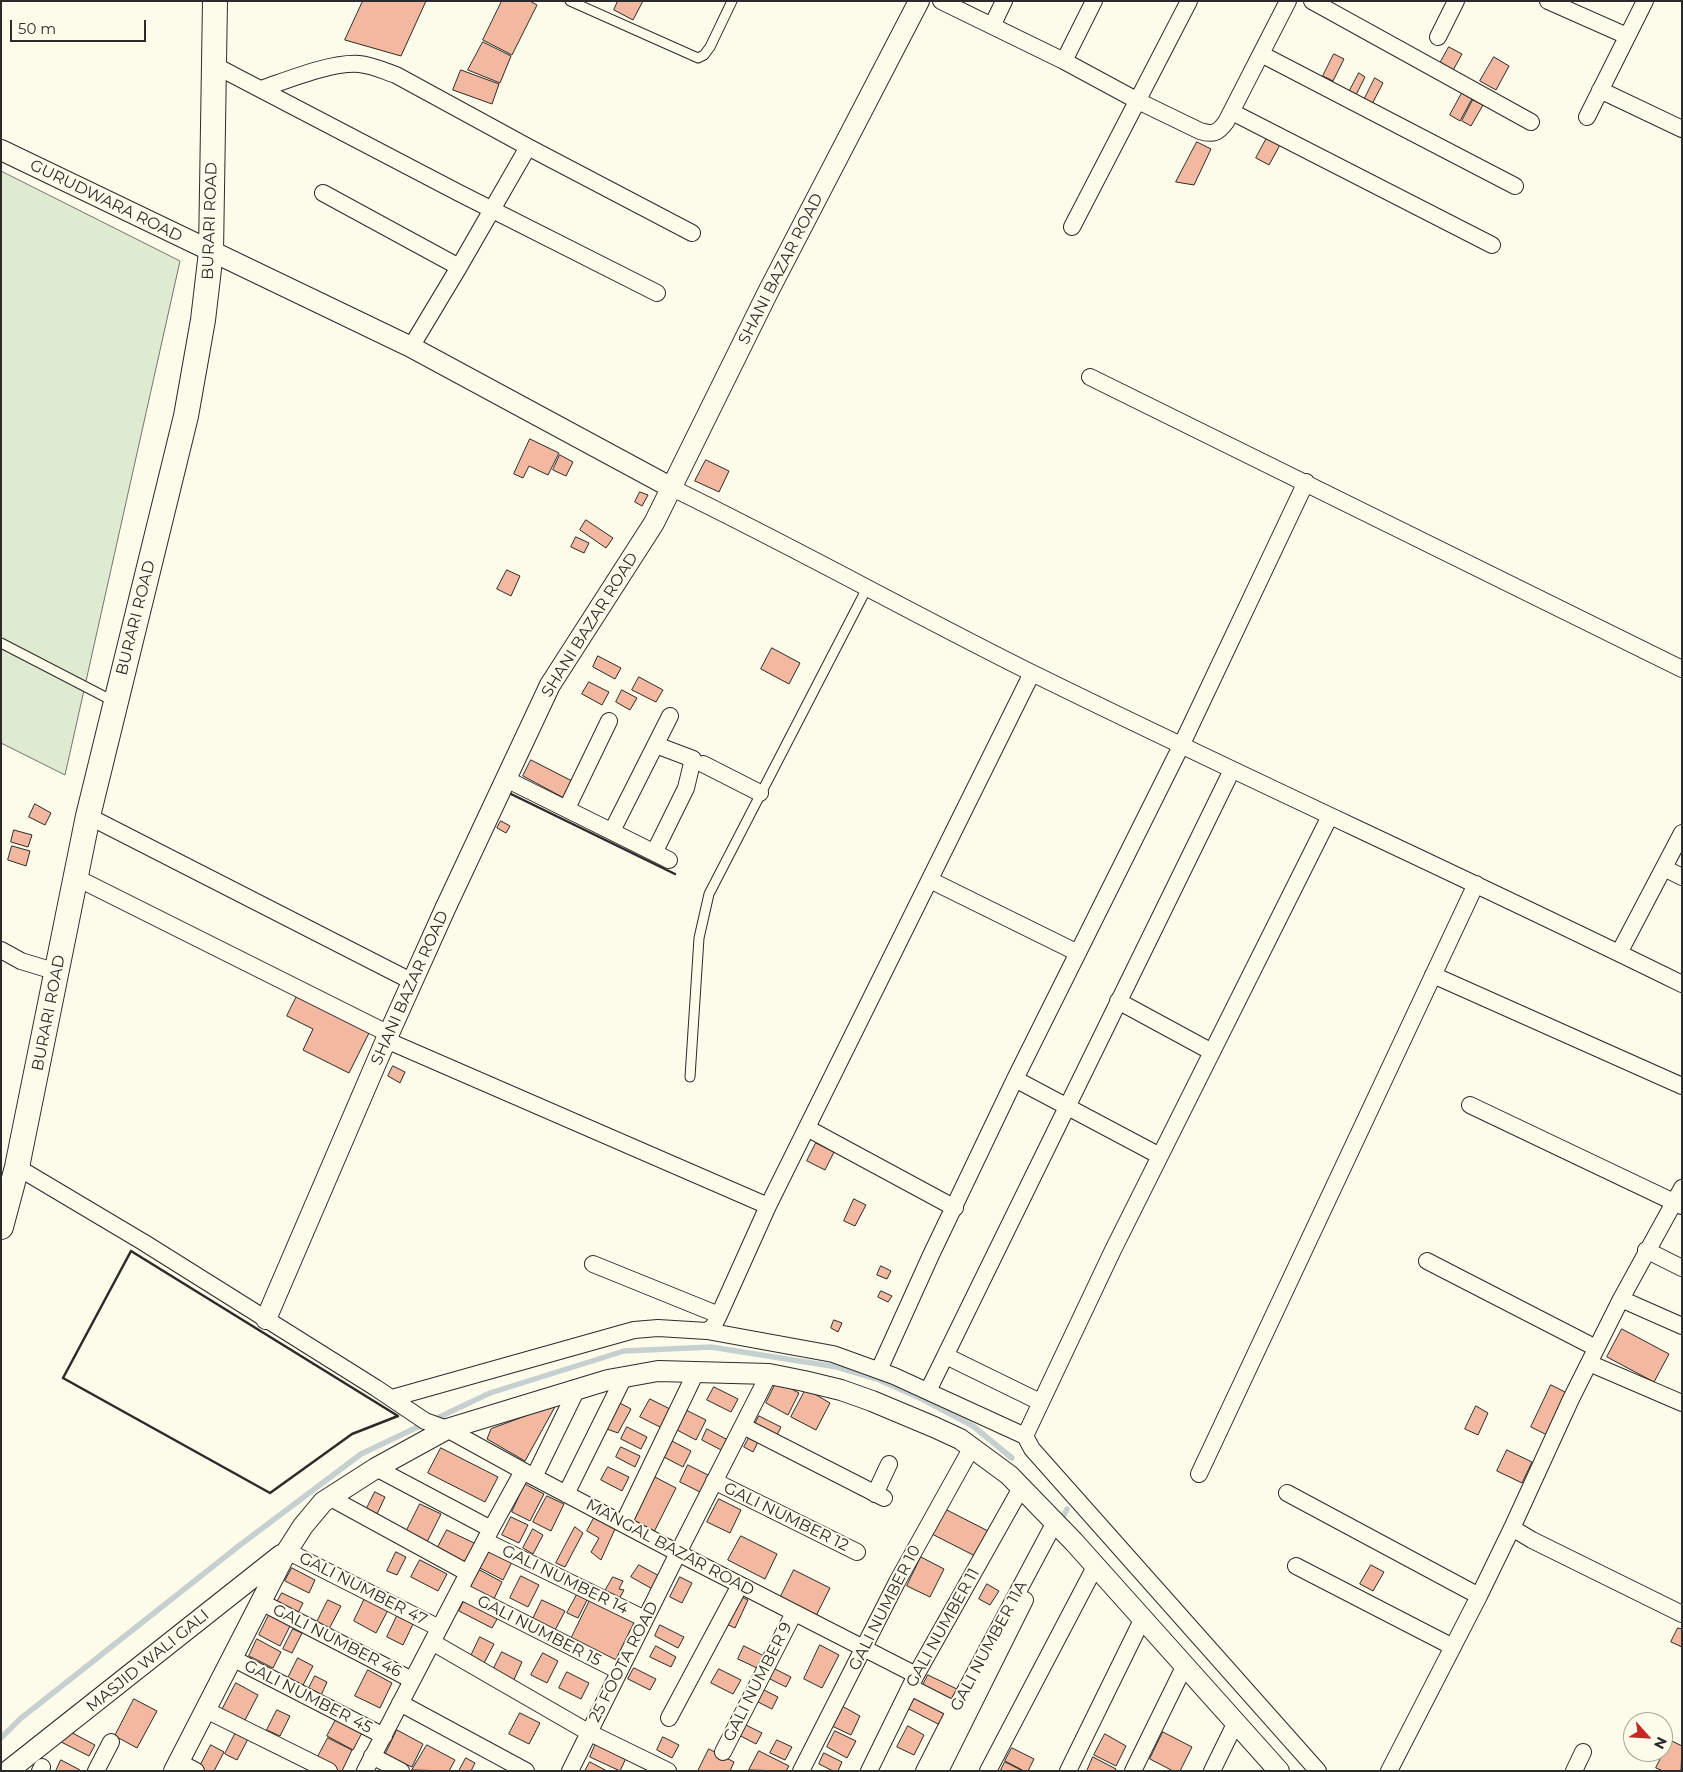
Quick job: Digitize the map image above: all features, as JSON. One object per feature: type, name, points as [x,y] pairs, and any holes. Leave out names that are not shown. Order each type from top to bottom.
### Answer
[{"type":"main road","name":"BURARI ROAD","points":[[1,1227],[17,1167],[88,816],[186,416],[203,320],[211,252],[215,1]]},
{"type":"street","name":"SHANI BAZAR ROAD","points":[[266,1319],[388,1037],[550,685],[654,523],[768,292],[918,1]]},
{"type":"street","points":[[941,1],[1064,61],[1138,101],[1210,135],[1219,131],[1232,112],[1288,1]]},
{"type":"street","points":[[992,26],[1004,1]]},
{"type":"street","points":[[1064,61],[1094,1]]},
{"type":"street","points":[[1072,227],[1189,1]]},
{"type":"street","points":[[1312,1],[1531,122]]},
{"type":"street","points":[[1438,38],[1456,1]]},
{"type":"street","points":[[1548,1],[1627,36]]},
{"type":"street","points":[[1587,117],[1645,1]]},
{"type":"street","points":[[1261,54],[1515,186]]},
{"type":"street","points":[[261,89],[331,68],[358,64],[375,67],[396,75],[692,233]]},
{"type":"street","points":[[214,65],[657,293]]},
{"type":"street","points":[[1600,90],[1682,129]]},
{"type":"street","points":[[1232,112],[1492,245]]},
{"type":"street","points":[[411,347],[528,147]]},
{"type":"street","name":"GURUDWARA ROAD","points":[[1,150],[411,347],[672,488]]},
{"type":"street","points":[[323,193],[459,267]]},
{"type":"street","points":[[1090,376],[1682,669]]},
{"type":"street","points":[[879,1370],[1015,1078],[1182,746],[1306,482]]},
{"type":"street","points":[[672,488],[1032,673],[1682,984]]},
{"type":"street","points":[[707,1331],[713,1327],[720,1316],[768,1206],[1032,673]]},
{"type":"street","points":[[612,832],[670,716]]},
{"type":"street","points":[[567,808],[609,721]]},
{"type":"street","points":[[655,851],[686,788],[692,759],[656,745]]},
{"type":"street","points":[[703,764],[760,794]]},
{"type":"street","points":[[928,1391],[1232,770]]},
{"type":"street","points":[[506,779],[612,832],[655,851],[669,860]]},
{"type":"street","points":[[88,816],[413,982]]},
{"type":"street","points":[[1025,1436],[1113,1250],[1330,816]]},
{"type":"street","points":[[1619,953],[1682,833]]},
{"type":"street","points":[[1664,868],[1682,877]]},
{"type":"street","points":[[75,877],[388,1037],[768,1206]]},
{"type":"street","points":[[930,880],[1078,953]]},
{"type":"street","points":[[1199,1474],[1476,884]]},
{"type":"street","points":[[1,950],[21,961],[57,972]]},
{"type":"street","points":[[1434,975],[1682,1086]]},
{"type":"street","points":[[1118,1001],[1212,1052]]},
{"type":"street","points":[[1015,1078],[1160,1156]]},
{"type":"street","points":[[1389,1771],[1479,1596],[1592,1356],[1646,1250],[1679,1199],[1470,1105]]},
{"type":"street","points":[[806,1128],[955,1208]]},
{"type":"street","name":"MANGAL BAZAR ROAD","points":[[17,1167],[144,1242],[392,1398],[425,1421],[447,1429],[678,1553],[864,1648],[955,1710]]},
{"type":"street","points":[[1646,1250],[1682,1268]]},
{"type":"street","points":[[1427,1261],[1592,1356],[1682,1403]]},
{"type":"street","points":[[593,1264],[720,1316]]},
{"type":"street","points":[[1621,1299],[1682,1326]]},
{"type":"street","points":[[392,1398],[634,1330],[658,1328],[707,1331],[833,1354],[879,1370],[1025,1436],[1032,1449],[1318,1771]]},
{"type":"street","points":[[946,1356],[1040,1402]]},
{"type":"street","points":[[183,1768],[206,1710],[287,1551],[312,1514],[323,1502],[376,1468],[447,1429],[577,1389],[624,1377],[658,1371],[769,1374],[832,1388],[872,1401],[934,1427],[972,1447],[1009,1476],[1096,1565],[1279,1771]]},
{"type":"street","points":[[623,1524],[696,1372]]},
{"type":"street","name":"25 FOOTA ROAD","points":[[570,1771],[769,1374]]},
{"type":"street","points":[[566,1494],[624,1377]]},
{"type":"street","points":[[365,1771],[488,1535],[529,1474],[577,1389]]},
{"type":"street","points":[[743,1426],[879,1496],[889,1464]]},
{"type":"street","name":"GALI NUMBER 10","points":[[801,1771],[897,1582],[972,1447]]},
{"type":"street","name":"GALI NUMBER 14","points":[[376,1468],[488,1535],[645,1619]]},
{"type":"street","name":"GALI NUMBER 12","points":[[714,1481],[857,1552]]},
{"type":"street","name":"GALI NUMBER 11","points":[[869,1771],[913,1681],[1021,1488]]},
{"type":"street","points":[[1287,1493],[1479,1596]]},
{"type":"street","points":[[329,1497],[468,1573]]},
{"type":"street","points":[[940,1771],[1058,1525]]},
{"type":"street","name":"GALI NUMBER 11A","points":[[924,1771],[955,1710],[1058,1525]]},
{"type":"street","points":[[1512,1528],[1532,1540],[1682,1614]]},
{"type":"street","name":"GALI NUMBER 47","points":[[287,1551],[436,1635],[588,1732],[668,1771]]},
{"type":"street","name":"MASJID WALI GALI","points":[[8,1771],[287,1551]]},
{"type":"street","points":[[988,1771],[1096,1565]]},
{"type":"street","points":[[1296,1566],[1453,1647]]},
{"type":"street","points":[[669,1718],[740,1585]]},
{"type":"street","name":"GALI NUMBER 15","points":[[459,1590],[619,1671]]},
{"type":"street","name":"GALI NUMBER 46","points":[[261,1602],[412,1680]]},
{"type":"street","name":"GALI NUMBER 9","points":[[723,1752],[794,1613]]},
{"type":"street","points":[[1068,1771],[1143,1618]]},
{"type":"street","name":"GALI NUMBER 45","points":[[232,1658],[384,1736]]},
{"type":"street","points":[[1133,1771],[1185,1665]]},
{"type":"street","points":[[400,1703],[526,1771]]},
{"type":"street","points":[[206,1710],[329,1771]]},
{"type":"street","points":[[1212,1771],[1236,1722]]},
{"type":"street","points":[[96,1771],[111,1742]]},
{"type":"street","points":[[1574,1771],[1583,1752]]},
{"type":"street","points":[[372,1756],[401,1771]]},
{"type":"lane","points":[[570,1],[698,58],[704,55],[710,46],[732,1]]},
{"type":"lane","points":[[690,1077],[699,938],[709,894],[867,588]]},
{"type":"lane","points":[[1,643],[115,702]]},
{"type":"green space","points":[[1,171],[180,261],[65,775],[1,743]]},
{"type":"building","points":[[363,1],[426,1],[401,56],[345,40]]},
{"type":"building","points":[[502,1],[530,1],[537,5],[512,55],[483,40]]},
{"type":"building","points":[[618,1],[643,1],[633,20],[614,10]]},
{"type":"building","points":[[483,42],[511,56],[500,83],[468,70]]},
{"type":"building","points":[[1449,47],[1462,54],[1451,74],[1438,67]]},
{"type":"building","points":[[1334,54],[1344,59],[1333,81],[1323,76]]},
{"type":"building","points":[[1494,57],[1509,66],[1496,90],[1480,81]]},
{"type":"building","points":[[461,70],[499,84],[492,104],[453,90]]},
{"type":"building","points":[[1359,73],[1365,77],[1356,95],[1349,92]]},
{"type":"building","points":[[1375,78],[1383,83],[1372,104],[1364,100]]},
{"type":"building","points":[[1462,93],[1472,99],[1460,121],[1450,115]]},
{"type":"building","points":[[1473,100],[1483,105],[1471,126],[1462,121]]},
{"type":"building","points":[[1268,136],[1281,143],[1269,165],[1256,158]]},
{"type":"building","points":[[1197,142],[1211,149],[1194,185],[1176,182]]},
{"type":"building","points":[[530,439],[559,453],[548,475],[529,466],[523,478],[514,474]]},
{"type":"building","points":[[560,455],[573,462],[566,476],[553,470]]},
{"type":"building","points":[[706,460],[729,471],[719,492],[695,481]]},
{"type":"building","points":[[640,492],[648,495],[642,506],[635,502]]},
{"type":"building","points":[[586,520],[613,538],[606,548],[580,530]]},
{"type":"building","points":[[576,537],[589,543],[584,553],[571,547]]},
{"type":"building","points":[[507,570],[520,576],[511,596],[497,589]]},
{"type":"building","points":[[772,648],[800,663],[789,684],[761,669]]},
{"type":"building","points":[[598,656],[621,668],[615,679],[593,667]]},
{"type":"building","points":[[639,677],[663,690],[656,702],[632,690]]},
{"type":"building","points":[[589,682],[609,692],[602,705],[582,694]]},
{"type":"building","points":[[622,690],[637,698],[630,710],[616,702]]},
{"type":"building","points":[[531,760],[572,781],[564,798],[523,776]]},
{"type":"building","points":[[35,804],[51,813],[45,825],[29,817]]},
{"type":"building","points":[[501,821],[510,826],[506,833],[497,828]]},
{"type":"building","points":[[14,830],[32,835],[28,847],[11,842]]},
{"type":"building","points":[[12,846],[30,851],[26,866],[8,860]]},
{"type":"building","points":[[298,994],[371,1029],[349,1073],[303,1050],[313,1029],[287,1016]]},
{"type":"building","points":[[393,1066],[405,1072],[400,1083],[388,1076]]},
{"type":"building","points":[[816,1143],[834,1152],[825,1170],[807,1161]]},
{"type":"building","points":[[854,1199],[866,1205],[855,1226],[844,1221]]},
{"type":"building","points":[[881,1266],[891,1271],[887,1279],[877,1275]]},
{"type":"building","points":[[881,1291],[892,1296],[888,1302],[878,1297]]},
{"type":"building","points":[[834,1320],[842,1323],[838,1332],[831,1328]]},
{"type":"building","points":[[1622,1329],[1669,1354],[1654,1382],[1607,1357]]},
{"type":"building","points":[[777,1381],[799,1393],[788,1415],[766,1403]]},
{"type":"building","points":[[1551,1385],[1567,1393],[1547,1435],[1531,1427]]},
{"type":"building","points":[[714,1387],[738,1399],[731,1412],[707,1400]]},
{"type":"building","points":[[806,1389],[830,1403],[816,1430],[791,1417]]},
{"type":"building","points":[[650,1399],[672,1410],[662,1428],[640,1417]]},
{"type":"building","points":[[618,1402],[631,1409],[618,1433],[604,1428]]},
{"type":"building","points":[[556,1405],[525,1461],[487,1439],[491,1429]]},
{"type":"building","points":[[1476,1406],[1488,1413],[1478,1435],[1465,1429]]},
{"type":"building","points":[[686,1410],[706,1420],[696,1440],[677,1430]]},
{"type":"building","points":[[759,1416],[781,1427],[774,1441],[752,1430]]},
{"type":"building","points":[[627,1427],[647,1437],[641,1449],[621,1439]]},
{"type":"building","points":[[707,1429],[728,1440],[723,1451],[702,1440]]},
{"type":"building","points":[[749,1438],[758,1442],[753,1452],[744,1447]]},
{"type":"building","points":[[672,1441],[691,1451],[683,1467],[664,1457]]},
{"type":"building","points":[[621,1447],[640,1456],[635,1467],[616,1457]]},
{"type":"building","points":[[441,1448],[498,1477],[485,1502],[428,1473]]},
{"type":"building","points":[[1507,1450],[1532,1462],[1522,1483],[1497,1471]]},
{"type":"building","points":[[688,1465],[710,1476],[702,1493],[680,1482]]},
{"type":"building","points":[[608,1467],[629,1477],[622,1491],[601,1480]]},
{"type":"building","points":[[653,1476],[676,1488],[653,1534],[630,1522]]},
{"type":"building","points":[[525,1484],[544,1494],[530,1521],[512,1512]]},
{"type":"building","points":[[375,1492],[385,1497],[376,1516],[366,1510]]},
{"type":"building","points":[[547,1496],[564,1504],[551,1531],[533,1522]]},
{"type":"building","points":[[719,1499],[741,1510],[730,1533],[707,1522]]},
{"type":"building","points":[[420,1504],[441,1514],[426,1544],[405,1534]]},
{"type":"building","points":[[943,1508],[992,1533],[979,1558],[930,1533]]},
{"type":"building","points":[[511,1517],[528,1525],[519,1543],[502,1535]]},
{"type":"building","points":[[594,1518],[615,1529],[601,1560],[591,1552],[599,1538],[587,1531]]},
{"type":"building","points":[[575,1527],[583,1533],[565,1567],[556,1563]]},
{"type":"building","points":[[533,1529],[543,1535],[533,1554],[523,1548]]},
{"type":"building","points":[[447,1530],[476,1544],[466,1563],[437,1549]]},
{"type":"building","points":[[741,1536],[777,1554],[765,1579],[728,1560]]},
{"type":"building","points":[[491,1546],[514,1558],[503,1580],[480,1568]]},
{"type":"building","points":[[396,1552],[406,1557],[397,1575],[387,1571]]},
{"type":"building","points":[[921,1557],[944,1569],[930,1597],[907,1586]]},
{"type":"building","points":[[420,1560],[447,1574],[438,1591],[411,1577]]},
{"type":"building","points":[[639,1565],[663,1578],[656,1591],[631,1577]]},
{"type":"building","points":[[1371,1565],[1384,1572],[1373,1591],[1360,1584]]},
{"type":"building","points":[[292,1568],[315,1580],[309,1593],[285,1581]]},
{"type":"building","points":[[478,1569],[502,1582],[492,1603],[467,1590]]},
{"type":"building","points":[[794,1570],[830,1588],[815,1618],[779,1600]]},
{"type":"building","points":[[521,1576],[539,1585],[528,1607],[510,1598]]},
{"type":"building","points":[[613,1577],[623,1581],[619,1589],[624,1590],[619,1599],[604,1593]]},
{"type":"building","points":[[680,1577],[692,1583],[682,1603],[670,1597]]},
{"type":"building","points":[[987,1584],[999,1591],[990,1605],[979,1599]]},
{"type":"building","points":[[579,1591],[589,1596],[578,1618],[567,1613]]},
{"type":"building","points":[[282,1593],[303,1603],[297,1615],[276,1604]]},
{"type":"building","points":[[738,1595],[748,1600],[735,1628],[724,1623]]},
{"type":"building","points":[[592,1596],[637,1619],[614,1665],[569,1643]]},
{"type":"building","points":[[466,1597],[500,1614],[492,1628],[459,1611]]},
{"type":"building","points":[[365,1598],[388,1610],[376,1633],[354,1621]]},
{"type":"building","points":[[328,1600],[341,1606],[329,1629],[317,1622]]},
{"type":"building","points":[[542,1600],[565,1611],[553,1634],[531,1623]]},
{"type":"building","points":[[271,1611],[292,1622],[280,1646],[259,1635]]},
{"type":"building","points":[[397,1616],[413,1624],[403,1645],[387,1637]]},
{"type":"building","points":[[660,1625],[684,1637],[678,1648],[655,1636]]},
{"type":"building","points":[[1678,1628],[1682,1629],[1682,1647],[1671,1642]]},
{"type":"building","points":[[293,1629],[302,1633],[292,1653],[283,1649]]},
{"type":"building","points":[[480,1637],[494,1644],[483,1665],[470,1658]]},
{"type":"building","points":[[257,1639],[281,1652],[273,1668],[249,1656]]},
{"type":"building","points":[[820,1645],[839,1655],[822,1688],[804,1679]]},
{"type":"building","points":[[656,1646],[676,1657],[671,1667],[650,1657]]},
{"type":"building","points":[[744,1646],[764,1656],[757,1668],[738,1659]]},
{"type":"building","points":[[502,1652],[522,1662],[512,1684],[491,1674]]},
{"type":"building","points":[[543,1653],[558,1661],[547,1683],[531,1675]]},
{"type":"building","points":[[298,1658],[313,1666],[302,1687],[287,1680]]},
{"type":"building","points":[[769,1666],[791,1677],[786,1687],[764,1676]]},
{"type":"building","points":[[634,1668],[656,1679],[650,1690],[628,1679]]},
{"type":"building","points":[[719,1669],[741,1680],[733,1694],[711,1683]]},
{"type":"building","points":[[368,1670],[392,1683],[380,1708],[355,1696]]},
{"type":"building","points":[[567,1672],[589,1683],[581,1699],[559,1688]]},
{"type":"building","points":[[928,1675],[959,1690],[952,1704],[921,1689]]},
{"type":"building","points":[[315,1676],[327,1682],[319,1700],[306,1694]]},
{"type":"building","points":[[236,1683],[258,1695],[244,1722],[222,1710]]},
{"type":"building","points":[[762,1689],[778,1697],[772,1709],[756,1701]]},
{"type":"building","points":[[914,1693],[948,1710],[940,1725],[907,1708]]},
{"type":"building","points":[[134,1699],[157,1711],[137,1748],[115,1736]]},
{"type":"building","points":[[842,1706],[860,1716],[851,1735],[832,1726]]},
{"type":"building","points":[[277,1710],[290,1716],[280,1736],[267,1730]]},
{"type":"building","points":[[520,1713],[540,1723],[529,1744],[509,1734]]},
{"type":"building","points":[[338,1716],[364,1729],[353,1750],[327,1736]]},
{"type":"building","points":[[740,1722],[762,1733],[756,1744],[735,1733]]},
{"type":"building","points":[[908,1726],[924,1735],[914,1755],[897,1747]]},
{"type":"building","points":[[63,1728],[95,1745],[89,1756],[57,1740]]},
{"type":"building","points":[[397,1730],[423,1744],[412,1767],[385,1755]]},
{"type":"building","points":[[835,1731],[856,1741],[847,1758],[827,1747]]},
{"type":"building","points":[[236,1732],[248,1739],[237,1760],[225,1754]]},
{"type":"building","points":[[1163,1732],[1192,1747],[1180,1771],[1173,1771],[1150,1759]]},
{"type":"building","points":[[1105,1734],[1126,1746],[1116,1766],[1094,1755]]},
{"type":"building","points":[[663,1737],[679,1745],[672,1758],[657,1750]]},
{"type":"building","points":[[328,1738],[352,1750],[342,1771],[334,1771],[315,1762]]},
{"type":"building","points":[[777,1740],[792,1747],[785,1760],[770,1753]]},
{"type":"building","points":[[597,1741],[627,1756],[620,1771],[590,1757]]},
{"type":"building","points":[[1673,1742],[1682,1746],[1681,1771],[1663,1771],[1656,1768],[1659,1762],[1673,1762]]},
{"type":"building","points":[[211,1745],[224,1752],[214,1771],[204,1771],[199,1768]]},
{"type":"building","points":[[427,1745],[455,1760],[449,1771],[412,1770]]},
{"type":"building","points":[[1012,1748],[1034,1759],[1028,1771],[1024,1771],[1005,1761]]},
{"type":"building","points":[[709,1749],[734,1762],[730,1771],[698,1771]]},
{"type":"building","points":[[759,1751],[789,1766],[786,1771],[749,1770]]},
{"type":"building","points":[[824,1753],[842,1762],[838,1771],[833,1771],[819,1764]]},
{"type":"building","points":[[1093,1757],[1116,1769],[1115,1771],[1087,1771]]},
{"type":"building","points":[[466,1758],[475,1763],[471,1771],[459,1771]]},
{"type":"building","points":[[61,1760],[80,1770],[56,1771]]},
{"type":"building","points":[[590,1762],[607,1771],[585,1771]]},
{"type":"building","points":[[1005,1762],[1023,1771],[1001,1770]]},
{"type":"waterway","points":[[433,1420],[490,1393],[624,1351],[711,1347],[837,1367],[877,1379],[922,1399],[973,1426],[1012,1458]]},
{"type":"waterway","points":[[1,1738],[20,1719],[240,1545],[361,1454],[424,1424]]},
{"type":"waterway","points":[[1060,1523],[1067,1509]]},
{"type":"wall","points":[[511,794],[675,874]]},
{"type":"wall","points":[[131,1251],[398,1416],[352,1434],[270,1493],[63,1378],[131,1251]]}]
